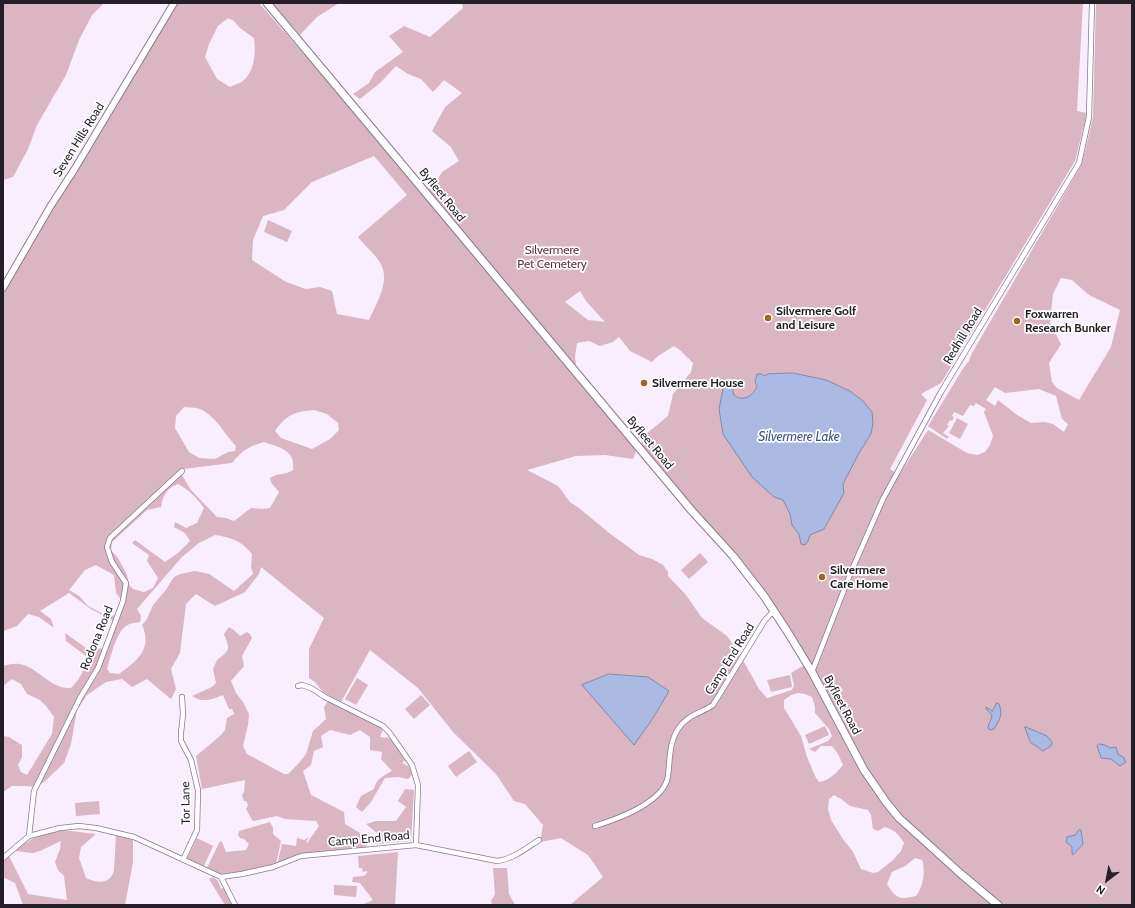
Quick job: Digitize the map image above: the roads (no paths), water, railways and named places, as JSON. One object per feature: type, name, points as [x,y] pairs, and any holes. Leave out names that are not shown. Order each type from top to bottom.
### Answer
[{"type":"main road","name":"Seven Hills Road","points":[[3,288],[50,207],[74,170],[174,3]]},
{"type":"main road","name":"Byfleet Road","points":[[267,3],[692,511],[732,556],[788,631],[812,672],[864,770],[886,802],[899,818],[998,905]]},
{"type":"street","name":"Redhill Road","points":[[812,672],[849,578],[883,499],[941,392],[1079,163],[1089,117],[1092,3]]},
{"type":"street","name":"Rodona Road","points":[[29,836],[34,791],[80,698],[98,668],[124,601],[126,583],[112,562],[107,547],[110,538],[182,471]]},
{"type":"street","name":"Camp End Road","points":[[595,826],[623,816],[644,806],[664,788],[668,778],[671,744],[679,728],[692,715],[704,712],[713,705],[765,620],[774,611]]},
{"type":"street","points":[[298,686],[302,685],[311,688],[325,697],[384,726],[389,732],[412,765],[418,785],[416,845]]},
{"type":"street","name":"Tor Lane","points":[[182,697],[183,714],[181,741],[191,760],[198,790],[197,830],[183,860]]},
{"type":"street","points":[[3,858],[29,836],[60,828],[87,826],[134,837],[221,877],[235,905]]},
{"type":"street","name":"Camp End Road","points":[[221,877],[274,867],[301,856],[416,845],[497,861],[506,860],[539,840]]},
{"type":"water","name":"Silvermere Lake","points":[[793,373],[826,380],[850,391],[863,401],[872,412],[873,423],[871,434],[843,484],[844,493],[824,529],[810,535],[805,545],[801,544],[799,534],[792,525],[790,514],[783,500],[774,497],[752,477],[723,434],[719,409],[725,379],[732,382],[734,395],[744,398],[751,395],[756,389],[757,386],[755,382],[757,374],[762,374],[764,376],[768,374]]},
{"type":"water","points":[[609,674],[648,677],[669,691],[653,718],[634,745],[582,685]]},
{"type":"water","points":[[997,703],[999,704],[1001,711],[1000,717],[994,729],[990,730],[988,726],[992,715],[986,707],[992,711]]},
{"type":"water","points":[[1025,727],[1047,736],[1052,742],[1051,746],[1042,751],[1031,743]]},
{"type":"water","points":[[1099,744],[1110,748],[1116,747],[1118,754],[1123,757],[1126,762],[1120,766],[1111,759],[1101,758],[1097,746]]},
{"type":"water","points":[[1079,830],[1081,830],[1083,844],[1073,855],[1072,847],[1066,842],[1067,837],[1075,835]]},
{"type":"place","name":"Silvermere Golf and Leisure","points":[[768,318]]},
{"type":"place","name":"Foxwarren Research Bunker","points":[[1017,321]]},
{"type":"place","name":"Silvermere House","points":[[644,383]]},
{"type":"place","name":"Silvermere Care Home","points":[[822,577]]},
{"type":"park label","name":"Silvermere Pet Cemetery","points":[[552,257]]}]
